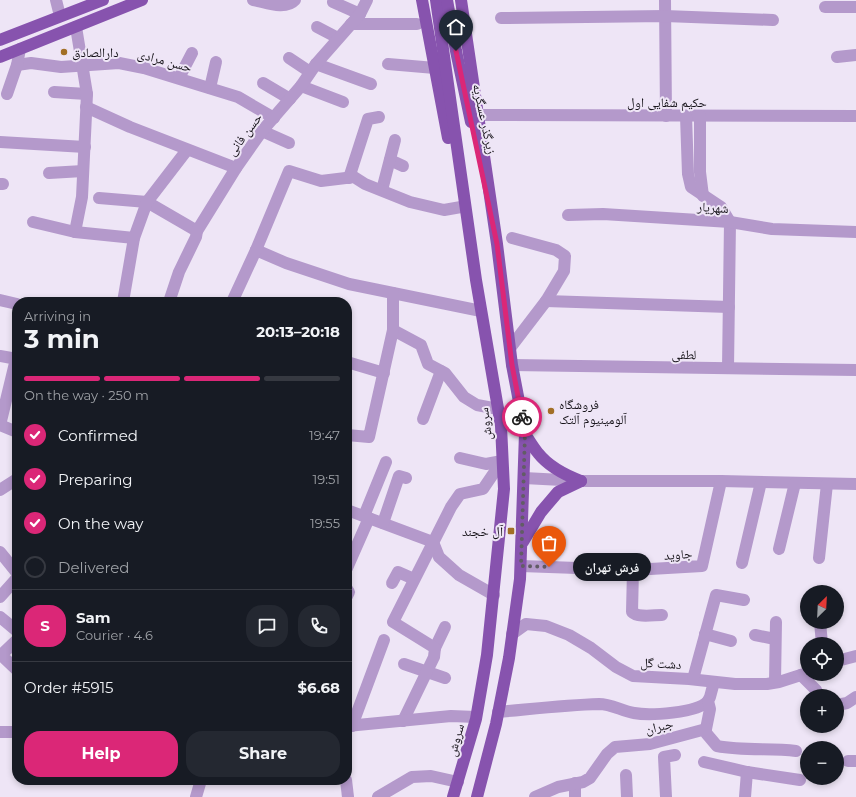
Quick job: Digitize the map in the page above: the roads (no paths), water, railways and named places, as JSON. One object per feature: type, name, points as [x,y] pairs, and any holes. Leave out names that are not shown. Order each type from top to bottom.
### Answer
[{"type":"main road","points":[[0,40],[103,0]]},
{"type":"main road","points":[[0,57],[142,0]]},
{"type":"main road","name":"سروش","points":[[436,0],[476,280],[501,426],[504,489],[487,655],[476,717],[453,797]]},
{"type":"main road","name":"زیرگذر عسگریه","points":[[447,0],[456,51],[497,244]]},
{"type":"main road","points":[[461,0],[497,244],[512,365],[525,433],[520,579],[509,658],[498,712],[477,797]]},
{"type":"main road","points":[[423,1],[476,280]]},
{"type":"main road","points":[[60,16],[64,32]]},
{"type":"main road","points":[[525,433],[538,453],[552,467],[581,481]]},
{"type":"main road","points":[[503,479],[524,478]]},
{"type":"main road","points":[[522,545],[541,512],[558,492],[581,481]]},
{"type":"street","points":[[56,0],[60,16]]},
{"type":"street","points":[[253,0],[282,6],[292,4],[295,0]]},
{"type":"street","name":"حسن فانی","points":[[171,297],[180,272],[196,237],[197,231],[236,168],[262,131],[301,86],[313,68],[338,38],[360,14],[368,0]]},
{"type":"street","points":[[665,0],[666,116]]},
{"type":"street","points":[[333,2],[360,14]]},
{"type":"street","points":[[825,7],[856,7]]},
{"type":"street","points":[[501,18],[665,16],[773,20]]},
{"type":"street","points":[[351,24],[417,24]]},
{"type":"street","points":[[75,232],[82,197],[87,94],[76,27]]},
{"type":"street","points":[[317,27],[338,38]]},
{"type":"street","points":[[7,94],[17,65],[20,49]]},
{"type":"street","points":[[179,78],[192,53]]},
{"type":"street","points":[[837,57],[856,55]]},
{"type":"street","points":[[289,58],[313,68],[371,84]]},
{"type":"street","points":[[210,88],[216,62]]},
{"type":"street","name":"حسن مرادی","points":[[17,65],[31,63],[61,67],[119,63],[144,68],[238,97],[274,118]]},
{"type":"street","points":[[388,64],[435,68]]},
{"type":"street","points":[[262,83],[290,99]]},
{"type":"street","points":[[301,86],[343,102]]},
{"type":"street","points":[[54,92],[87,94]]},
{"type":"street","points":[[86,107],[130,127],[236,168]]},
{"type":"street","name":"حکیم شفایی اول","points":[[478,115],[856,116]]},
{"type":"street","points":[[686,116],[688,174],[690,188],[721,207],[730,222],[728,368]]},
{"type":"street","points":[[700,116],[700,172],[703,196]]},
{"type":"street","points":[[349,178],[368,119],[379,117]]},
{"type":"street","points":[[262,131],[290,144]]},
{"type":"street","points":[[382,190],[395,140]]},
{"type":"street","points":[[0,142],[85,147]]},
{"type":"street","points":[[124,297],[134,238],[147,202],[187,150]]},
{"type":"street","points":[[390,160],[403,166]]},
{"type":"street","points":[[49,173],[83,171]]},
{"type":"street","points":[[234,297],[289,171],[321,181],[354,177],[366,184],[410,202],[444,210],[461,206]]},
{"type":"street","points":[[98,198],[147,202],[197,231]]},
{"type":"street","name":"شهریار","points":[[568,215],[603,214],[730,222],[772,230],[856,232]]},
{"type":"street","points":[[33,222],[75,232],[134,238]]},
{"type":"street","points":[[510,348],[546,301],[564,271],[565,256],[556,250],[512,238]]},
{"type":"street","points":[[256,250],[286,263],[349,284],[481,311]]},
{"type":"street","points":[[352,435],[370,437],[393,330],[393,293]]},
{"type":"street","points":[[0,300],[12,303]]},
{"type":"street","points":[[546,301],[729,307]]},
{"type":"street","points":[[393,330],[421,345],[428,364],[445,373],[464,397],[478,405],[498,409]]},
{"type":"street","points":[[0,356],[12,358]]},
{"type":"street","points":[[352,363],[384,373]]},
{"type":"street","name":"لطفی","points":[[512,365],[856,370]]},
{"type":"street","points":[[423,419],[441,371]]},
{"type":"street","points":[[12,376],[0,425],[12,430]]},
{"type":"street","points":[[460,458],[486,464],[502,461]]},
{"type":"street","points":[[435,648],[393,622],[451,507],[460,494],[483,489],[502,461]]},
{"type":"street","points":[[352,555],[386,462]]},
{"type":"street","points":[[382,523],[399,476],[406,478]]},
{"type":"street","points":[[524,478],[581,481],[721,481],[856,484]]},
{"type":"street","name":"جاوید","points":[[521,566],[633,570],[702,566],[721,481]]},
{"type":"street","points":[[0,490],[12,482]]},
{"type":"street","points":[[742,562],[761,482]]},
{"type":"street","points":[[780,549],[795,483]]},
{"type":"street","points":[[819,558],[827,484]]},
{"type":"street","points":[[352,512],[433,542],[439,557],[459,576],[494,595]]},
{"type":"street","points":[[0,552],[12,567]]},
{"type":"street","points":[[633,570],[632,612],[638,615],[662,615]]},
{"type":"street","points":[[392,583],[398,572],[414,579]]},
{"type":"street","points":[[0,597],[12,584]]},
{"type":"street","points":[[693,679],[716,595],[744,600]]},
{"type":"street","points":[[0,617],[12,627]]},
{"type":"street","points":[[775,682],[776,622]]},
{"type":"street","name":"دشت گل","points":[[512,634],[526,624],[546,626],[574,638],[616,667],[633,676],[693,679],[735,684],[767,684],[800,675]]},
{"type":"street","points":[[403,721],[434,657],[435,648],[444,627]]},
{"type":"street","points":[[705,634],[731,641]]},
{"type":"street","points":[[755,635],[775,639]]},
{"type":"street","points":[[352,719],[384,640]]},
{"type":"street","points":[[12,645],[1,655],[12,665]]},
{"type":"street","points":[[844,659],[856,656]]},
{"type":"street","points":[[404,664],[445,678]]},
{"type":"street","points":[[498,712],[601,704],[633,713],[654,716],[693,709],[706,703],[710,697],[714,682]]},
{"type":"street","points":[[844,704],[856,697]]},
{"type":"street","points":[[708,701],[710,709],[706,733],[717,746],[735,749],[796,751]]},
{"type":"street","points":[[352,726],[451,716],[476,717]]},
{"type":"street","name":"جبران","points":[[535,797],[549,794],[558,787],[590,778],[607,754],[615,747],[650,744],[706,729]]},
{"type":"street","points":[[0,732],[12,732]]},
{"type":"street","points":[[666,797],[664,757],[675,755]]},
{"type":"street","points":[[704,762],[747,772],[800,780]]},
{"type":"street","points":[[745,797],[747,772]]},
{"type":"street","points":[[626,774],[627,797]]},
{"type":"street","points":[[378,797],[412,777],[431,776],[458,782]]},
{"type":"street","points":[[575,783],[576,797]]},
{"type":"street","points":[[196,797],[200,785]]},
{"type":"street","points":[[347,785],[348,797]]},
{"type":"place","name":"دارالصادق","points":[[64,52]]},
{"type":"place","name":"فروشگاه آلومینیوم آلتک","points":[[551,411]]},
{"type":"place","name":"آل خجند","points":[[511,531]]},
{"type":"place","name":"فرش تهران","points":[[549,567]]}]
